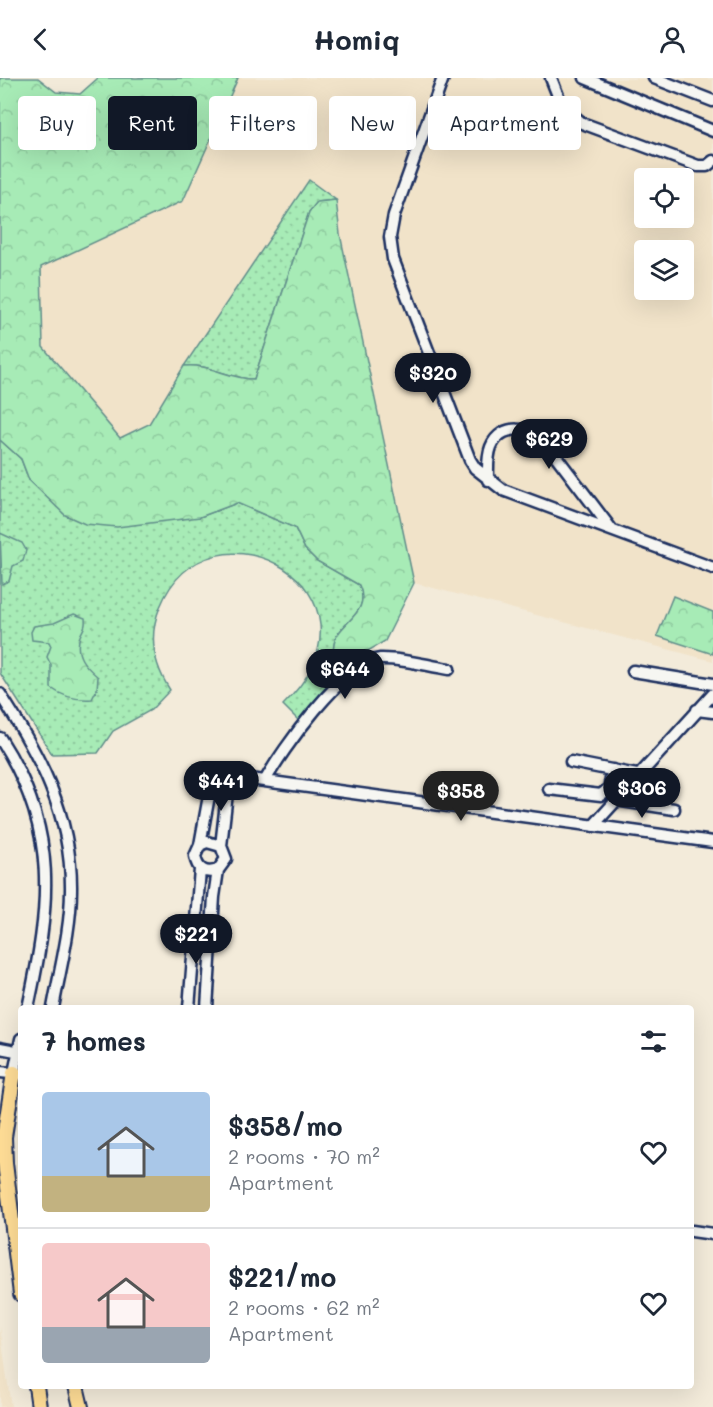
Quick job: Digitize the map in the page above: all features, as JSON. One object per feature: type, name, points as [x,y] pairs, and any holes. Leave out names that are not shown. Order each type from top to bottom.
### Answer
[{"type":"main road","points":[[12,1073],[4,1163],[18,1271]]},
{"type":"main road","points":[[34,1389],[34,1407]]},
{"type":"main road","points":[[35,1389],[39,1407]]},
{"type":"street","points":[[551,78],[562,106],[582,123],[698,166],[707,166],[713,161]]},
{"type":"street","points":[[585,78],[713,131]]},
{"type":"street","points":[[654,78],[713,100]]},
{"type":"street","points":[[443,79],[394,215],[391,248],[393,259],[464,448],[475,468],[503,490],[713,568]]},
{"type":"street","points":[[488,480],[489,456],[495,440],[510,430],[520,428],[534,432],[546,443],[613,531]]},
{"type":"street","points":[[265,781],[298,729],[350,674],[379,659],[449,669]]},
{"type":"street","points":[[633,671],[713,684]]},
{"type":"street","points":[[0,694],[26,734],[59,805],[70,852],[71,890],[54,1005]]},
{"type":"street","points":[[593,826],[713,694]]},
{"type":"street","points":[[697,710],[713,712]]},
{"type":"street","points":[[0,738],[38,814],[44,854],[47,883],[45,919],[29,1005]]},
{"type":"street","points":[[571,762],[637,775]]},
{"type":"street","points":[[549,789],[601,795],[609,788],[613,770]]},
{"type":"street","points":[[189,1005],[200,868],[195,856],[200,845],[213,774],[713,842]]},
{"type":"street","points":[[207,1005],[218,870],[226,859],[221,846],[229,776]]},
{"type":"street","points":[[615,800],[674,809]]},
{"type":"street","points":[[200,845],[207,842],[221,846]]},
{"type":"street","points":[[200,868],[206,872],[218,870]]},
{"type":"street","points":[[59,1005],[61,966]]},
{"type":"street","points":[[184,1005],[190,982]]},
{"type":"street","points":[[0,1048],[18,1052]]},
{"type":"street","points":[[12,1073],[18,1057]]},
{"type":"street","points":[[694,1231],[713,1234]]},
{"type":"shaded area","points":[[238,78],[713,79],[713,661],[414,583],[340,234],[336,200],[309,181],[184,366],[149,424],[120,438],[43,347],[41,267],[183,201],[209,143],[209,150],[317,150],[317,96],[230,96]]},
{"type":"shaded area","points":[[0,1327],[11,1407],[0,1407]]},
{"type":"green space","points":[[0,78],[38,78],[56,92],[80,94],[98,78],[238,78],[230,96],[209,96],[209,143],[183,201],[41,267],[43,347],[120,438],[149,424],[184,366],[202,367],[236,377],[254,379],[309,212],[317,202],[336,200],[340,234],[414,583],[385,641],[366,652],[337,682],[333,658],[334,644],[338,634],[360,607],[362,593],[359,585],[317,561],[305,549],[295,528],[237,503],[200,517],[117,527],[85,524],[65,515],[29,480],[21,459],[0,440]]},
{"type":"green space","points":[[309,180],[336,200],[317,202],[309,212],[254,379],[236,377],[202,367],[184,366]]},
{"type":"green space","points":[[0,440],[21,459],[29,480],[200,517],[237,503],[295,528],[305,549],[317,561],[359,585],[362,593],[360,607],[338,634],[334,644],[333,658],[337,682],[298,720],[283,705],[313,663],[320,625],[308,592],[284,568],[251,555],[216,555],[184,572],[160,607],[156,618],[155,650],[160,671],[170,690],[151,710],[113,731],[98,753],[52,754],[0,673]]},
{"type":"green space","points":[[0,533],[22,543],[26,550],[23,561],[13,566],[9,581],[2,584]]},
{"type":"green space","points":[[673,596],[713,612],[713,654],[657,636]]},
{"type":"green space","points":[[74,614],[85,618],[78,649],[82,660],[98,677],[97,689],[92,699],[71,697],[51,688],[51,665],[47,657],[51,646],[49,642],[32,640],[31,632],[34,626],[54,623]]}]
